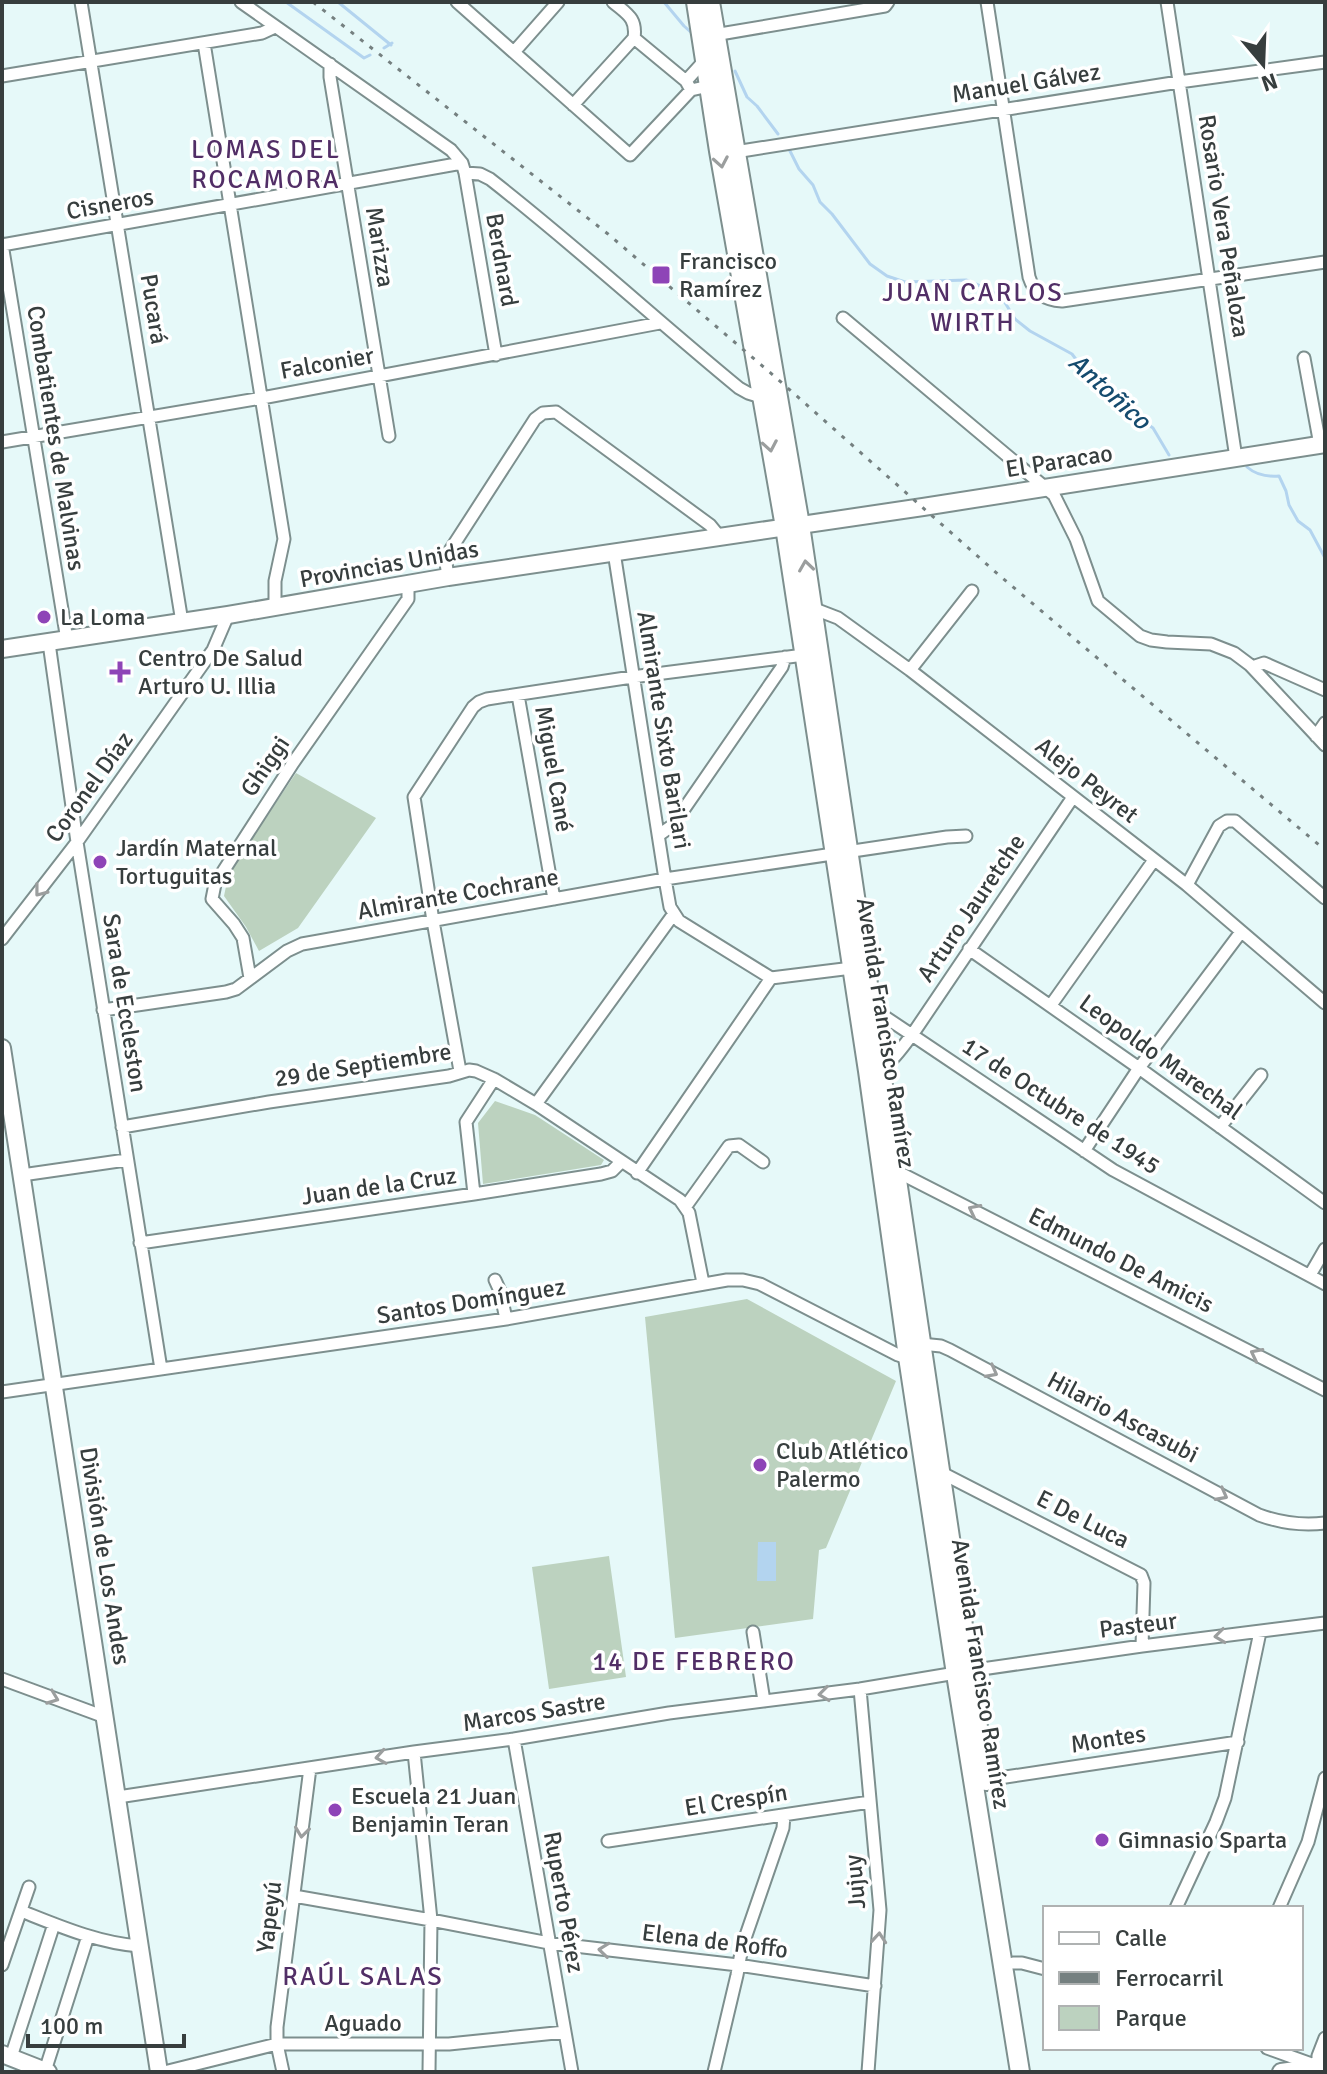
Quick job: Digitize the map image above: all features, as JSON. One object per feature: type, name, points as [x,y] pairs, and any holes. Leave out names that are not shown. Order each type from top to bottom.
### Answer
[{"type":"main road","name":"Avenida Francisco Ramírez","points":[[696,2],[705,60],[695,86],[761,397],[812,608],[842,853],[1020,2072]]},
{"type":"main road","name":"Avenida Francisco Ramírez","points":[[710,2],[792,526],[804,655],[842,853],[852,968],[866,1013]]},
{"type":"main road","name":"Avenida Francisco Ramírez","points":[[875,1070],[896,1171],[915,1350],[925,1373],[940,1472],[962,1672],[986,1780],[1031,2072]]},
{"type":"street","name":"Pucará","points":[[81,2],[182,622]]},
{"type":"street","points":[[241,2],[451,150],[463,168],[490,179],[739,388],[761,397]]},
{"type":"street","points":[[457,2],[630,155],[695,86],[634,38]]},
{"type":"street","points":[[514,52],[558,2]]},
{"type":"street","points":[[573,105],[634,38],[632,19],[613,2]]},
{"type":"street","points":[[987,2],[1029,277],[1031,286],[1044,298],[1062,301],[1325,262]]},
{"type":"street","name":"Rosario Vera Peñaloza","points":[[1167,2],[1236,458]]},
{"type":"street","points":[[714,35],[886,4]]},
{"type":"street","points":[[2,76],[262,33],[275,27]]},
{"type":"street","points":[[204,43],[284,539],[275,581],[275,607]]},
{"type":"street","name":"Manuel Gálvez","points":[[735,152],[1325,62]]},
{"type":"street","name":"Marizza","points":[[330,64],[389,436]]},
{"type":"street","name":"Cisneros","points":[[2,244],[348,184],[463,168]]},
{"type":"street","name":"Berdnard","points":[[463,168],[496,355]]},
{"type":"street","name":"Combatientes de Malvinas","points":[[2,244],[67,640]]},
{"type":"street","points":[[843,318],[1054,495],[1076,539],[1095,593],[1104,607],[1140,636],[1167,642],[1211,644],[1234,653],[1252,667],[1325,745]]},
{"type":"street","name":"Falconier","points":[[2,442],[262,398],[660,323]]},
{"type":"street","points":[[1304,358],[1322,444]]},
{"type":"street","points":[[448,577],[446,563],[449,552],[535,419],[549,411],[556,412],[710,525],[719,536]]},
{"type":"street","name":"El Paracao","points":[[792,526],[1322,444]]},
{"type":"street","name":"Provincias Unidas","points":[[2,649],[228,615],[448,577],[792,526]]},
{"type":"street","name":"Almirante Sixto Barilari","points":[[614,552],[673,915]]},
{"type":"street","name":"Ghiggi","points":[[250,978],[243,938],[212,899],[215,884],[293,763],[408,599],[408,585]]},
{"type":"street","points":[[910,670],[972,591]]},
{"type":"street","name":"Alejo Peyret","points":[[812,608],[838,618],[910,670],[1187,885],[1325,1002]]},
{"type":"street","name":"Coronel Díaz","points":[[2,939],[77,842],[213,650],[228,615]]},
{"type":"street","name":"Sara de Eccleston","points":[[49,643],[126,1160],[161,1369]]},
{"type":"street","points":[[460,1071],[414,797],[473,707],[487,699],[804,655]]},
{"type":"street","points":[[659,835],[673,825],[782,667],[785,657]]},
{"type":"street","points":[[1252,667],[1264,663],[1325,690]]},
{"type":"street","name":"Miguel Cané","points":[[518,695],[554,899]]},
{"type":"street","points":[[1316,736],[1325,723]]},
{"type":"street","name":"Arturo Jauretche","points":[[875,1070],[895,1057],[912,1035],[1073,797]]},
{"type":"street","points":[[1187,885],[1219,826],[1235,821],[1325,898]]},
{"type":"street","name":"Almirante Cochrane","points":[[103,1010],[236,989],[287,951],[302,944],[665,879],[966,836]]},
{"type":"street","points":[[1051,1005],[1154,860]]},
{"type":"street","points":[[536,1104],[673,915],[771,978],[852,968]]},
{"type":"street","points":[[1084,1151],[1139,1068],[1241,932]]},
{"type":"street","name":"Leopoldo Marechal","points":[[969,949],[1325,1203]]},
{"type":"street","points":[[637,1173],[771,978]]},
{"type":"street","name":"17 de Octubre de 1945","points":[[866,1013],[882,1015],[1113,1170],[1325,1284]]},
{"type":"street","name":"División de Los Andes","points":[[2,1048],[139,1946],[161,2072]]},
{"type":"street","name":"29 de Septiembre","points":[[122,1127],[449,1076],[460,1071],[476,1071],[536,1104],[686,1206]]},
{"type":"street","points":[[1220,1127],[1261,1075]]},
{"type":"street","points":[[474,1194],[466,1122],[494,1079]]},
{"type":"street","points":[[703,1283],[686,1206],[729,1146],[739,1145],[763,1162]]},
{"type":"street","points":[[22,1175],[126,1160]]},
{"type":"street","name":"Juan de la Cruz","points":[[140,1243],[607,1172],[621,1162]]},
{"type":"street","name":"Edmundo De Amicis","points":[[896,1171],[1325,1390]]},
{"type":"street","points":[[1310,1275],[1325,1249]]},
{"type":"street","points":[[495,1280],[506,1319]]},
{"type":"street","name":"Santos Domínguez","points":[[2,1392],[506,1319],[727,1280],[760,1284],[898,1355],[915,1350]]},
{"type":"street","name":"Hilario Ascasubi","points":[[915,1350],[941,1346],[950,1350],[1259,1515],[1293,1525],[1325,1523]]},
{"type":"street","name":"E De Luca","points":[[940,1472],[1141,1575],[1144,1578],[1142,1646]]},
{"type":"street","name":"Pasteur","points":[[962,1672],[1325,1623]]},
{"type":"street","points":[[753,1632],[764,1701]]},
{"type":"street","points":[[1177,1906],[1221,1809],[1260,1632]]},
{"type":"street","name":"Marcos Sastre","points":[[118,1797],[962,1672]]},
{"type":"street","points":[[2,1679],[105,1717]]},
{"type":"street","name":"Jujuy","points":[[860,1689],[880,1910],[868,2072]]},
{"type":"street","name":"Ruperto Pérez","points":[[514,1739],[572,2072]]},
{"type":"street","name":"Montes","points":[[986,1780],[1238,1742]]},
{"type":"street","points":[[414,1752],[431,1920],[429,2072]]},
{"type":"street","name":"Yapeyú","points":[[283,2072],[277,2027],[310,1768]]},
{"type":"street","points":[[1280,1906],[1320,1826],[1325,1778]]},
{"type":"street","name":"El Crespín","points":[[608,1841],[870,1802]]},
{"type":"street","points":[[714,2072],[742,1947],[783,1828],[784,1815]]},
{"type":"street","points":[[2,1965],[29,1887]]},
{"type":"street","name":"Elena de Roffo","points":[[294,1896],[549,1943],[738,1965],[875,1986]]},
{"type":"street","points":[[21,1911],[88,1936],[139,1946]]},
{"type":"street","points":[[54,1924],[7,2056],[46,2071],[88,1936]]},
{"type":"street","points":[[1013,1963],[1043,1969]]},
{"type":"street","name":"Aguado","points":[[161,2072],[277,2044],[429,2045],[565,2032]]},
{"type":"street","points":[[1323,2068],[1318,2056],[1325,2038]]},
{"type":"street","points":[[1273,2050],[1323,2068]]},
{"type":"street","points":[[1281,2072],[1323,2068]]},
{"type":"green space","points":[[296,773],[376,818],[298,928],[259,951],[224,896],[229,872]]},
{"type":"green space","points":[[495,1101],[535,1115],[604,1160],[601,1165],[483,1184],[478,1123]]},
{"type":"green space","name":"Club Atlético Palermo","points":[[747,1299],[896,1381],[826,1548],[819,1550],[813,1619],[675,1638],[645,1317]]},
{"type":"green space","points":[[609,1556],[626,1677],[549,1689],[532,1567]]},
{"type":"water","points":[[758,1542],[776,1542],[776,1581],[757,1581]]},
{"type":"waterway","points":[[286,2],[364,58],[370,55]]},
{"type":"waterway","points":[[338,2],[391,45]]},
{"type":"waterway","name":"Antoñico","points":[[664,2],[694,35]]},
{"type":"waterway","points":[[384,48],[392,43]]},
{"type":"waterway","name":"Antoñico","points":[[735,71],[747,97],[778,134]]},
{"type":"waterway","name":"Antoñico","points":[[789,149],[799,169],[813,185],[820,202],[870,264],[887,276],[905,282],[966,280],[990,290],[1004,301],[1015,319],[1072,354],[1090,378],[1124,400],[1127,410],[1153,428],[1169,455]]},
{"type":"waterway","name":"Antoñico","points":[[1247,467],[1262,475],[1279,476],[1289,505],[1298,521],[1310,530],[1325,558]]},
{"type":"railway","points":[[313,2],[608,234],[1000,576],[1325,850]]},
{"type":"place","name":"Francisco Ramírez","points":[[661,275]]},
{"type":"place","name":"La Loma","points":[[44,617]]},
{"type":"place","name":"Centro De Salud Arturo U. Illia","points":[[120,672]]},
{"type":"place","name":"Jardín Maternal Tortuguitas","points":[[100,862]]},
{"type":"place","name":"Club Atlético Palermo","points":[[760,1465]]},
{"type":"place","name":"Escuela 21 Juan Benjamin Teran","points":[[335,1810]]},
{"type":"place","name":"Gimnasio Sparta","points":[[1102,1840]]},
{"type":"district","name":"LOMAS DEL ROCAMORA","points":[[266,164]]},
{"type":"district","name":"JUAN CARLOS WIRTH","points":[[973,307]]},
{"type":"district","name":"14 DE FEBRERO","points":[[694,1661]]},
{"type":"district","name":"RAÚL SALAS","points":[[363,1976]]}]
